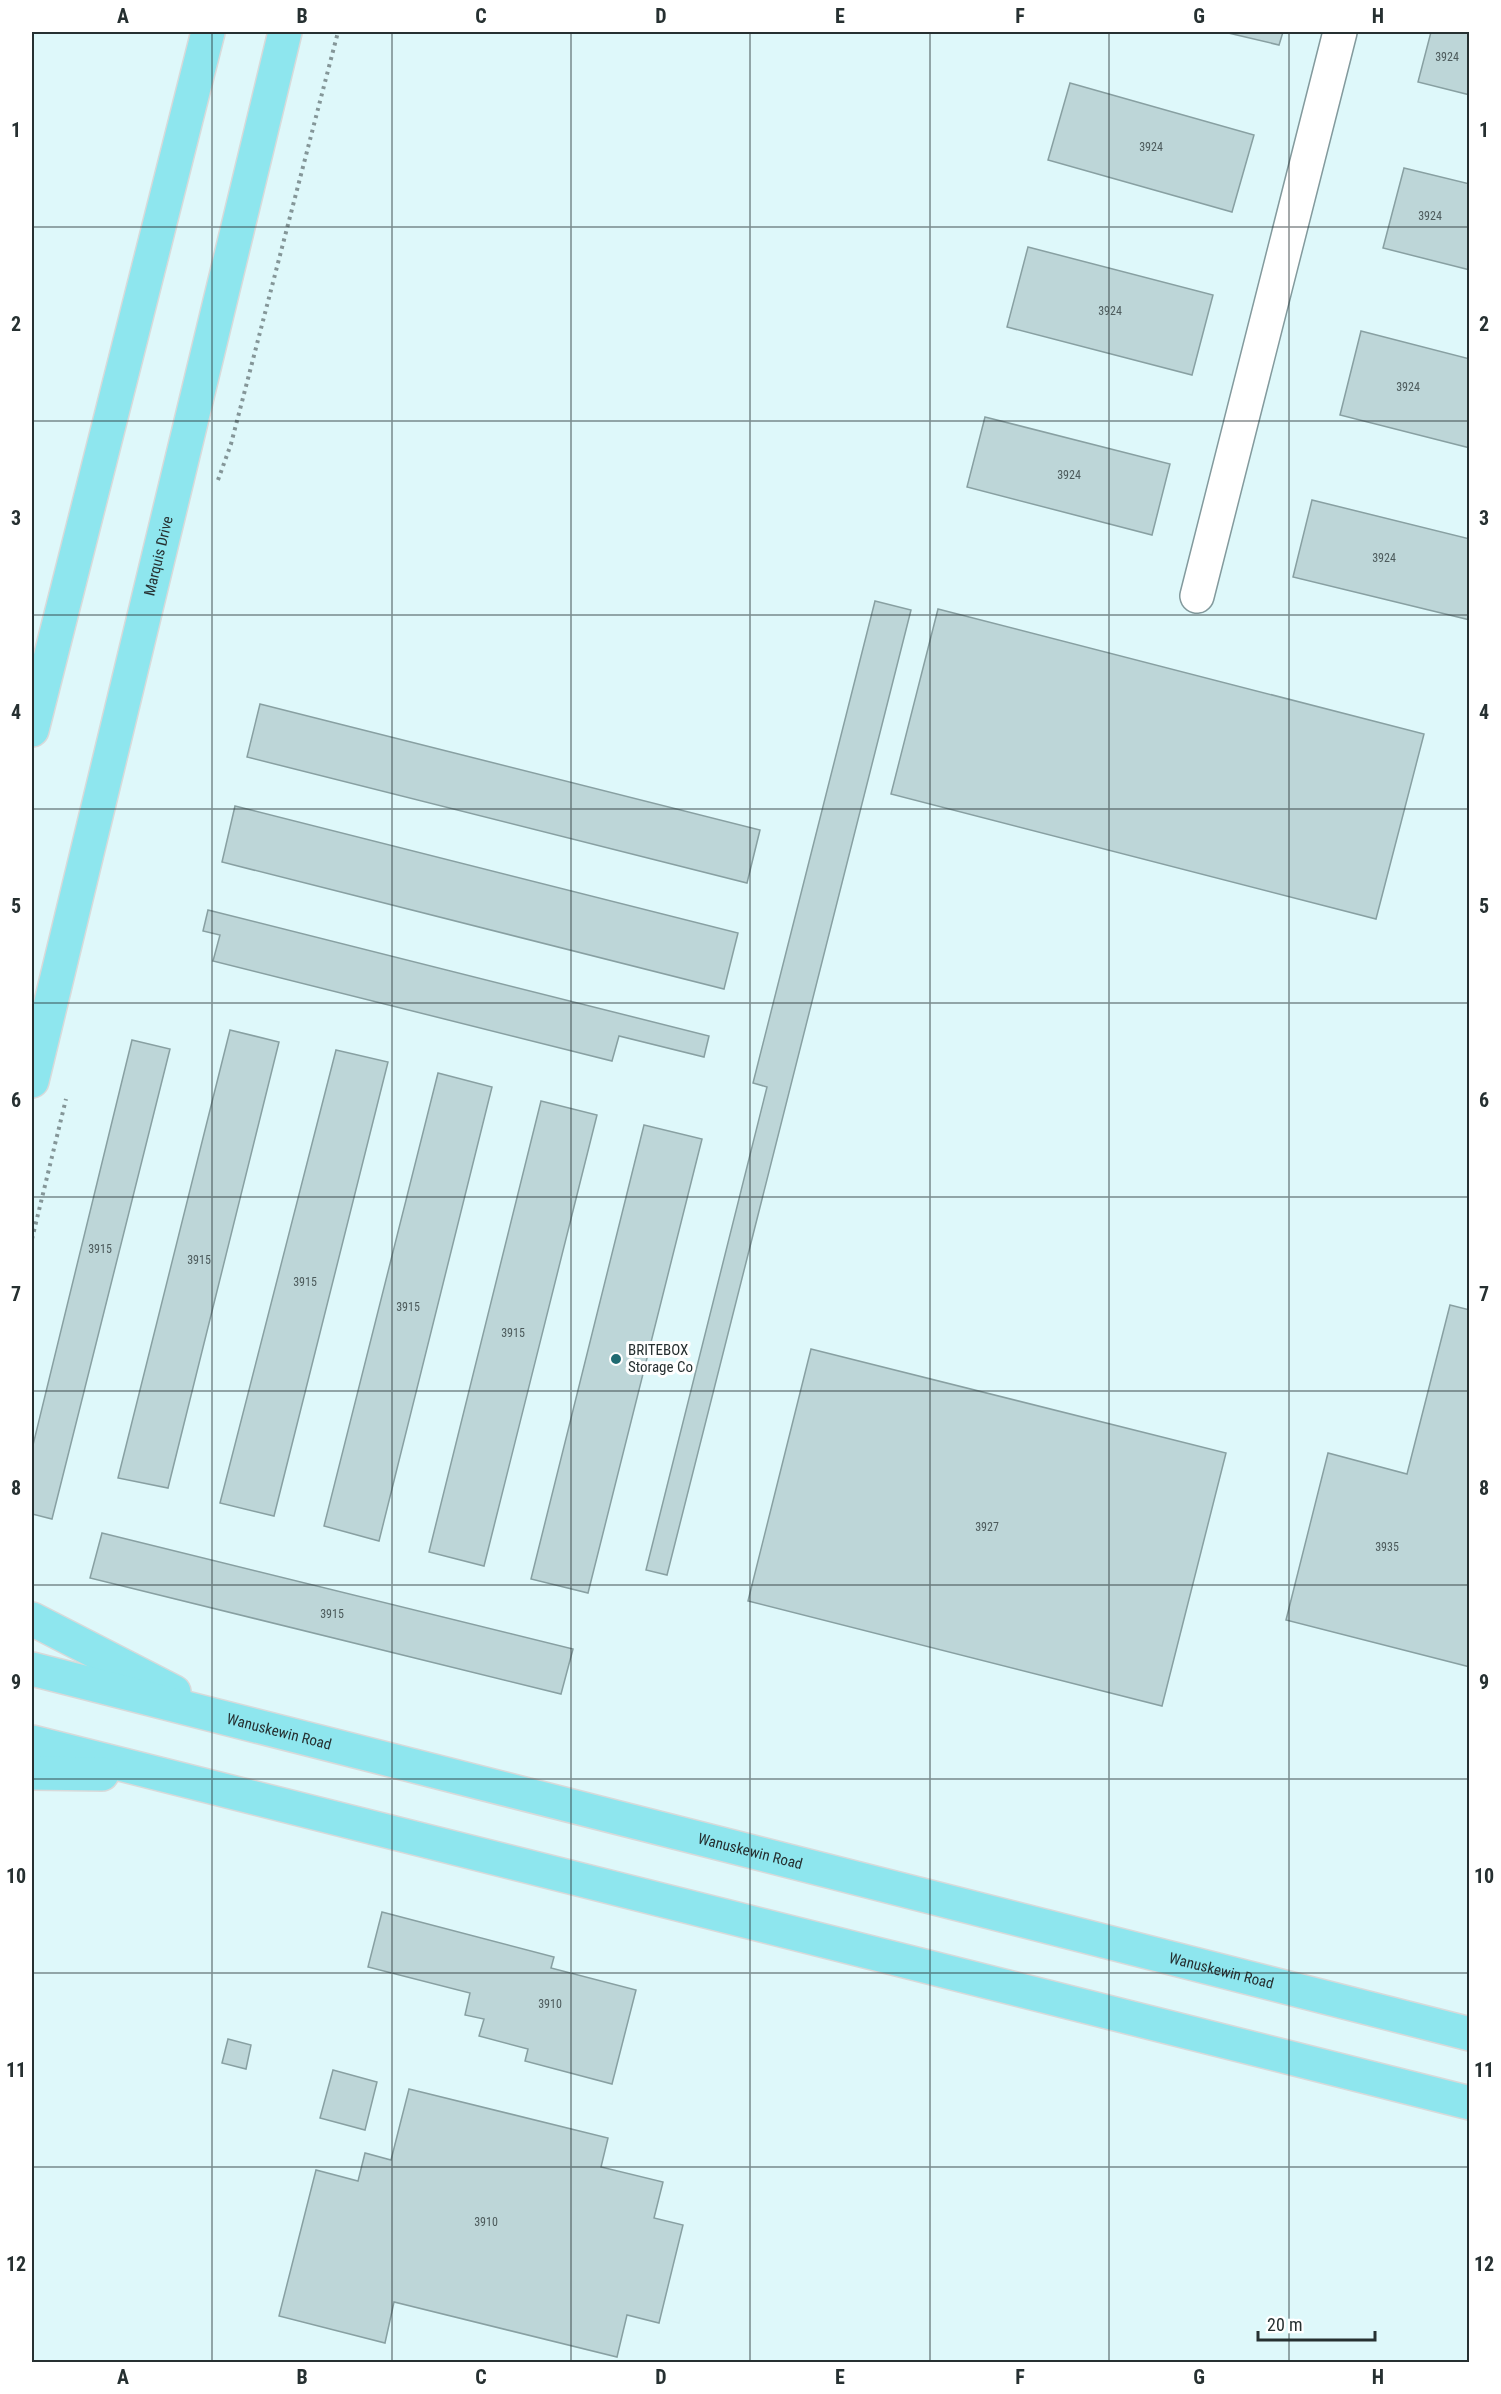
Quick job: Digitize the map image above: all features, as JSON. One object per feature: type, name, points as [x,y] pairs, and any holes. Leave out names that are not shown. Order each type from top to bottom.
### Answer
[{"type":"main road","points":[[32,730],[208,32]]},
{"type":"main road","name":"Marquis Drive","points":[[32,1081],[285,32]]},
{"type":"main road","points":[[32,1619],[226,1719]]},
{"type":"main road","name":"Wanuskewin Road","points":[[32,1669],[1470,2034]]},
{"type":"main road","points":[[32,1742],[1470,2103]]},
{"type":"main road","points":[[32,1773],[70,1772],[177,1778]]},
{"type":"lane","points":[[1197,596],[1340,32]]},
{"type":"path","points":[[216,483],[231,444],[338,32]]},
{"type":"path","points":[[32,1239],[68,1090]]},
{"type":"building","points":[[1224,32],[1283,32],[1279,45]]},
{"type":"building","points":[[1431,32],[1470,32],[1470,95],[1418,82]]},
{"type":"building","points":[[1070,83],[1254,135],[1232,212],[1048,160]]},
{"type":"building","points":[[1404,168],[1470,184],[1470,270],[1383,248]]},
{"type":"building","points":[[1028,247],[1213,295],[1192,375],[1007,327]]},
{"type":"building","points":[[1361,331],[1470,359],[1470,448],[1340,415]]},
{"type":"building","points":[[985,417],[1170,464],[1152,535],[967,487]]},
{"type":"building","points":[[1312,500],[1470,539],[1470,620],[1293,577]]},
{"type":"building","points":[[875,601],[911,610],[667,1575],[646,1570],[767,1087],[753,1083]]},
{"type":"building","points":[[938,609],[1424,734],[1376,919],[891,794]]},
{"type":"building","points":[[260,704],[760,830],[747,883],[247,757]]},
{"type":"building","points":[[235,806],[738,933],[724,989],[222,862]]},
{"type":"building","points":[[208,910],[709,1036],[704,1057],[619,1036],[612,1061],[213,961],[220,935],[203,931]]},
{"type":"building","points":[[230,1030],[279,1042],[168,1488],[118,1478]]},
{"type":"building","points":[[132,1040],[170,1049],[52,1519],[32,1514],[32,1449]]},
{"type":"building","points":[[336,1050],[388,1062],[274,1516],[220,1503]]},
{"type":"building","points":[[438,1073],[492,1087],[379,1541],[324,1526]]},
{"type":"building","points":[[541,1101],[597,1115],[484,1566],[429,1552]]},
{"type":"building","name":"BRITEBOX Storage Co","points":[[644,1125],[702,1139],[588,1593],[531,1579]]},
{"type":"building","points":[[1450,1305],[1470,1310],[1470,1667],[1286,1620],[1328,1453],[1407,1474]]},
{"type":"building","points":[[811,1349],[1226,1453],[1162,1706],[748,1601]]},
{"type":"building","points":[[102,1533],[573,1649],[561,1694],[90,1578]]},
{"type":"building","points":[[382,1912],[554,1957],[551,1968],[636,1990],[612,2084],[525,2061],[528,2049],[479,2036],[484,2019],[465,2015],[470,1993],[368,1967]]},
{"type":"building","points":[[228,2039],[251,2045],[246,2069],[222,2063]]},
{"type":"building","points":[[333,2070],[377,2082],[365,2130],[320,2118]]},
{"type":"building","points":[[409,2089],[608,2138],[601,2167],[663,2182],[654,2218],[683,2225],[659,2323],[627,2315],[617,2357],[394,2302],[385,2343],[279,2316],[316,2170],[358,2181],[365,2153],[391,2160]]},
{"type":"place","name":"BRITEBOX Storage Co","points":[[616,1359]]}]
